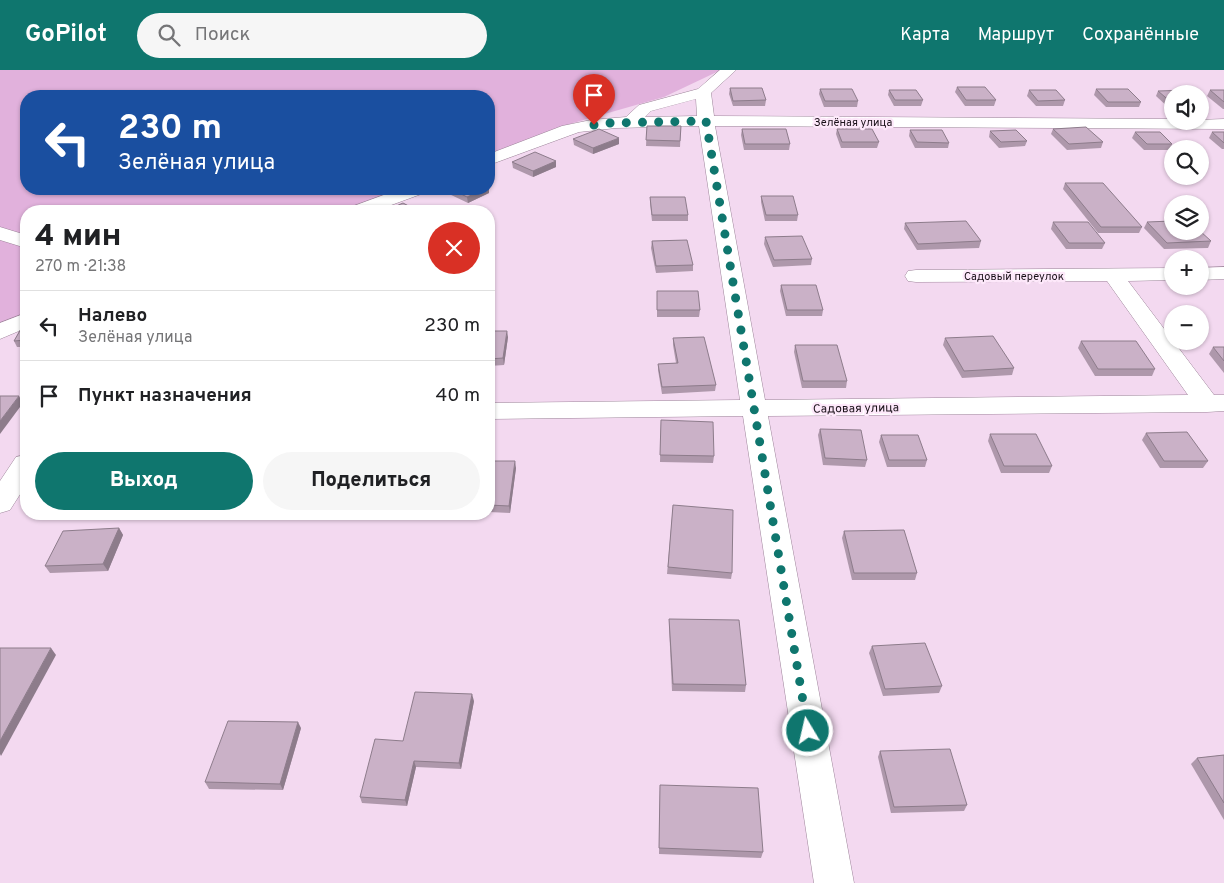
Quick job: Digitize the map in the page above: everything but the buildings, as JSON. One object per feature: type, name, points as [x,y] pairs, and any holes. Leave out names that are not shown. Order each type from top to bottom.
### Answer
[{"type":"street","points":[[630,122],[645,108],[703,92],[729,70]]},
{"type":"street","points":[[703,92],[706,121],[834,883]]},
{"type":"street","name":"Зелёная улица","points":[[495,157],[544,137],[578,128],[630,122],[1224,124]]},
{"type":"street","points":[[374,205],[401,195]]},
{"type":"street","points":[[0,232],[20,240]]},
{"type":"street","points":[[1209,274],[1224,273]]},
{"type":"street","name":"Садовый переулок","points":[[916,276],[1164,274]]},
{"type":"street","points":[[1112,275],[1216,403]]},
{"type":"street","points":[[0,332],[20,323]]},
{"type":"street","name":"Садовая улица","points":[[495,411],[1216,403]]},
{"type":"street","points":[[0,503],[20,473]]},
{"type":"shaded area","points":[[0,70],[721,70],[664,97],[573,123],[495,154],[495,90],[20,90],[20,195],[390,195],[365,205],[20,205],[20,323],[0,331]]},
{"type":"route","points":[[594,125],[706,121],[808,731]]}]
